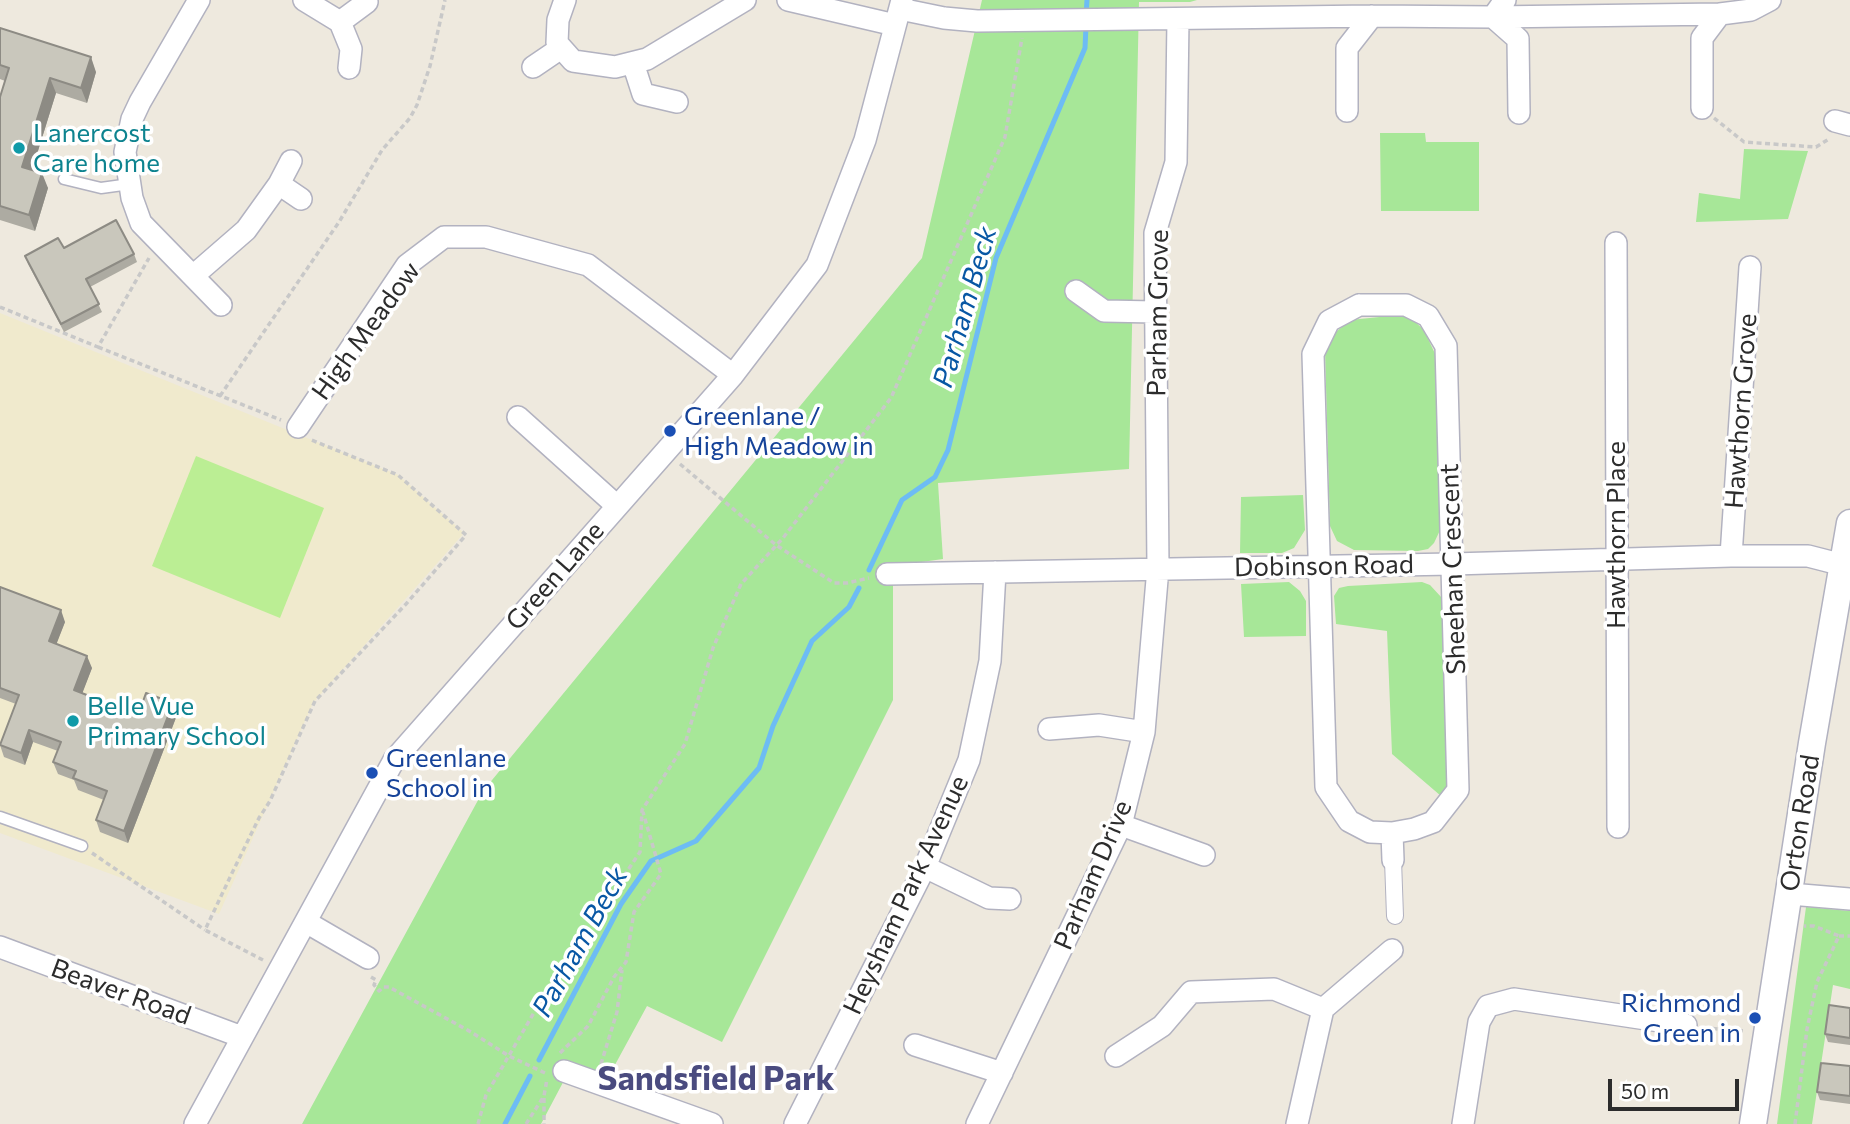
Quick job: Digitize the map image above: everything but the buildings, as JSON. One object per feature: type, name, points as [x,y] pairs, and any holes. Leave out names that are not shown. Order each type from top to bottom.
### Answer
[{"type":"street","points":[[199,0],[140,102],[132,119],[125,152],[132,198],[141,223],[221,304]]},
{"type":"street","points":[[304,0],[340,22],[351,49],[349,68]]},
{"type":"street","points":[[565,0],[558,20],[557,43],[573,61],[615,67],[647,60],[746,0]]},
{"type":"street","points":[[788,0],[944,18],[1025,21],[1493,17],[1538,8],[1681,15],[1720,14],[1751,10],[1770,0]]},
{"type":"street","points":[[1204,18],[1223,0]]},
{"type":"street","points":[[1272,0],[1292,17]]},
{"type":"street","points":[[1493,17],[1505,0]]},
{"type":"street","points":[[340,22],[367,2]]},
{"type":"street","points":[[1519,113],[1518,39],[1538,8]]},
{"type":"street","name":"Green Lane","points":[[195,1124],[394,760],[733,375],[817,265],[865,140],[899,11]]},
{"type":"street","points":[[1702,108],[1702,38],[1720,14]]},
{"type":"street","points":[[1681,15],[1702,38]]},
{"type":"street","points":[[1347,111],[1347,48],[1372,16]]},
{"type":"street","points":[[1318,17],[1347,48]]},
{"type":"street","points":[[1493,17],[1518,39]]},
{"type":"street","name":"Parham Grove","points":[[1157,568],[1156,233],[1176,162],[1178,19]]},
{"type":"street","points":[[533,66],[561,48]]},
{"type":"street","points":[[633,63],[643,94],[677,102]]},
{"type":"street","points":[[193,276],[246,230],[279,184],[291,161]]},
{"type":"street","points":[[279,184],[301,199]]},
{"type":"street","name":"High Meadow","points":[[298,427],[407,265],[444,237],[486,237],[588,265],[733,375]]},
{"type":"street","name":"Hawthorn Place","points":[[1616,243],[1618,827]]},
{"type":"street","name":"Hawthorn Grove","points":[[1731,556],[1750,267]]},
{"type":"street","points":[[1076,291],[1104,311],[1155,312]]},
{"type":"street","name":"Sheehan Crescent","points":[[1359,305],[1406,305],[1427,316],[1446,346],[1453,564],[1458,789],[1433,822],[1392,833],[1370,832],[1349,821],[1326,787],[1313,354],[1329,321],[1359,305]]},
{"type":"street","points":[[517,417],[617,506]]},
{"type":"street","name":"Orton Road","points":[[1753,1124],[1812,743],[1850,523]]},
{"type":"street","name":"Dobinson Road","points":[[887,573],[1453,564],[1731,556],[1808,556],[1843,565]]},
{"type":"street","name":"Parham Drive","points":[[977,1124],[1121,825],[1144,732],[1157,568]]},
{"type":"street","name":"Heysham Park Avenue","points":[[795,1124],[925,867],[969,760],[990,661],[995,572]]},
{"type":"street","points":[[1049,729],[1099,725],[1144,732]]},
{"type":"street","points":[[1121,825],[1204,855]]},
{"type":"street","points":[[1392,833],[1395,916]]},
{"type":"street","points":[[925,867],[989,898],[1010,899]]},
{"type":"street","points":[[1790,894],[1850,899]]},
{"type":"street","points":[[306,922],[367,966]]},
{"type":"street","name":"Beaver Road","points":[[0,947],[242,1037]]},
{"type":"street","points":[[1297,1124],[1323,1009],[1392,950]]},
{"type":"street","points":[[1116,1056],[1162,1026],[1191,992],[1274,989],[1323,1009]]},
{"type":"street","points":[[1463,1124],[1479,1022],[1488,1006],[1514,999],[1694,1026]]},
{"type":"street","points":[[915,1045],[1002,1073]]},
{"type":"street","points":[[556,1066],[712,1124]]},
{"type":"lane","points":[[64,179],[101,188],[130,184]]},
{"type":"lane","points":[[0,817],[82,846]]},
{"type":"path","points":[[220,396],[339,222],[382,150],[410,118],[430,66],[445,0]]},
{"type":"path","points":[[478,1124],[486,1095],[539,1004],[640,852],[642,810],[685,744],[713,648],[741,584],[776,545],[891,398],[1005,137],[1025,21]]},
{"type":"path","points":[[1702,108],[1744,142],[1816,147],[1832,137],[1843,123]]},
{"type":"path","points":[[98,347],[158,242]]},
{"type":"path","points":[[0,307],[298,427],[305,437],[398,475],[466,535],[315,701],[270,801],[259,818],[205,930]]},
{"type":"path","points":[[665,451],[776,545],[834,583],[847,583],[887,573]]},
{"type":"path","points":[[544,1124],[545,1082],[588,1026],[614,977],[626,962],[634,912],[661,874],[642,810]]},
{"type":"path","points":[[82,846],[102,857],[185,919],[267,963]]},
{"type":"path","points":[[1797,925],[1814,926],[1839,936],[1850,936]]},
{"type":"path","points":[[1795,1124],[1807,1029],[1817,982],[1839,936]]},
{"type":"path","points":[[367,966],[379,991],[383,987],[388,988],[471,1031],[509,1056]]},
{"type":"path","points":[[597,1081],[617,1012],[622,967]]},
{"type":"path","points":[[1694,1026],[1746,1031]]},
{"type":"path","points":[[540,1071],[556,1066]]},
{"type":"path","points":[[526,1124],[544,1096]]},
{"type":"shaded area","name":"Belle Vue Primary School","points":[[0,313],[398,475],[464,533],[313,703],[219,914],[0,833]]},
{"type":"green space","points":[[982,0],[1197,0],[1139,2],[1129,469],[938,483],[943,559],[893,566],[893,700],[722,1042],[647,1006],[610,1074],[569,1071],[541,1124],[302,1124],[483,791],[922,258]]},
{"type":"green space","points":[[1380,133],[1425,133],[1426,142],[1479,142],[1479,211],[1381,211]]},
{"type":"green space","points":[[1744,149],[1808,151],[1788,219],[1696,222],[1699,193],[1740,199]]},
{"type":"green space","points":[[1399,315],[1413,320],[1424,330],[1437,358],[1442,526],[1428,549],[1354,550],[1337,541],[1330,526],[1325,350],[1330,337],[1350,320]]},
{"type":"green space","points":[[196,456],[324,508],[280,618],[152,566]]},
{"type":"green space","points":[[1303,495],[1305,530],[1294,548],[1282,553],[1240,553],[1241,497]]},
{"type":"green space","points":[[1289,582],[1300,591],[1306,601],[1306,636],[1244,637],[1241,584]]},
{"type":"green space","points":[[1422,582],[1430,585],[1442,598],[1448,774],[1441,796],[1392,754],[1387,631],[1336,624],[1334,596],[1339,588]]},
{"type":"green space","points":[[1806,907],[1850,911],[1850,989],[1833,985],[1812,1124],[1777,1124]]},
{"type":"waterway","name":"Parham Beck","points":[[1086,16],[1087,0]]},
{"type":"waterway","name":"Parham Beck","points":[[869,570],[902,500],[935,477],[948,450],[996,258],[1085,48],[1086,26]]},
{"type":"waterway","name":"Parham Beck","points":[[539,1060],[621,904],[651,861],[696,841],[759,768],[773,726],[812,641],[849,607],[859,588]]},
{"type":"waterway","name":"Parham Beck","points":[[505,1124],[530,1076]]},
{"type":"place","name":"Lanercost Care home","points":[[19,148]]},
{"type":"place","name":"Greenlane / High Meadow in","points":[[670,431]]},
{"type":"place","name":"Belle Vue Primary School","points":[[73,721]]},
{"type":"place","name":"Greenlane School in","points":[[372,773]]},
{"type":"place","name":"Richmond Green in","points":[[1755,1018]]},
{"type":"district","name":"Sandsfield Park","points":[[716,1079]]}]
